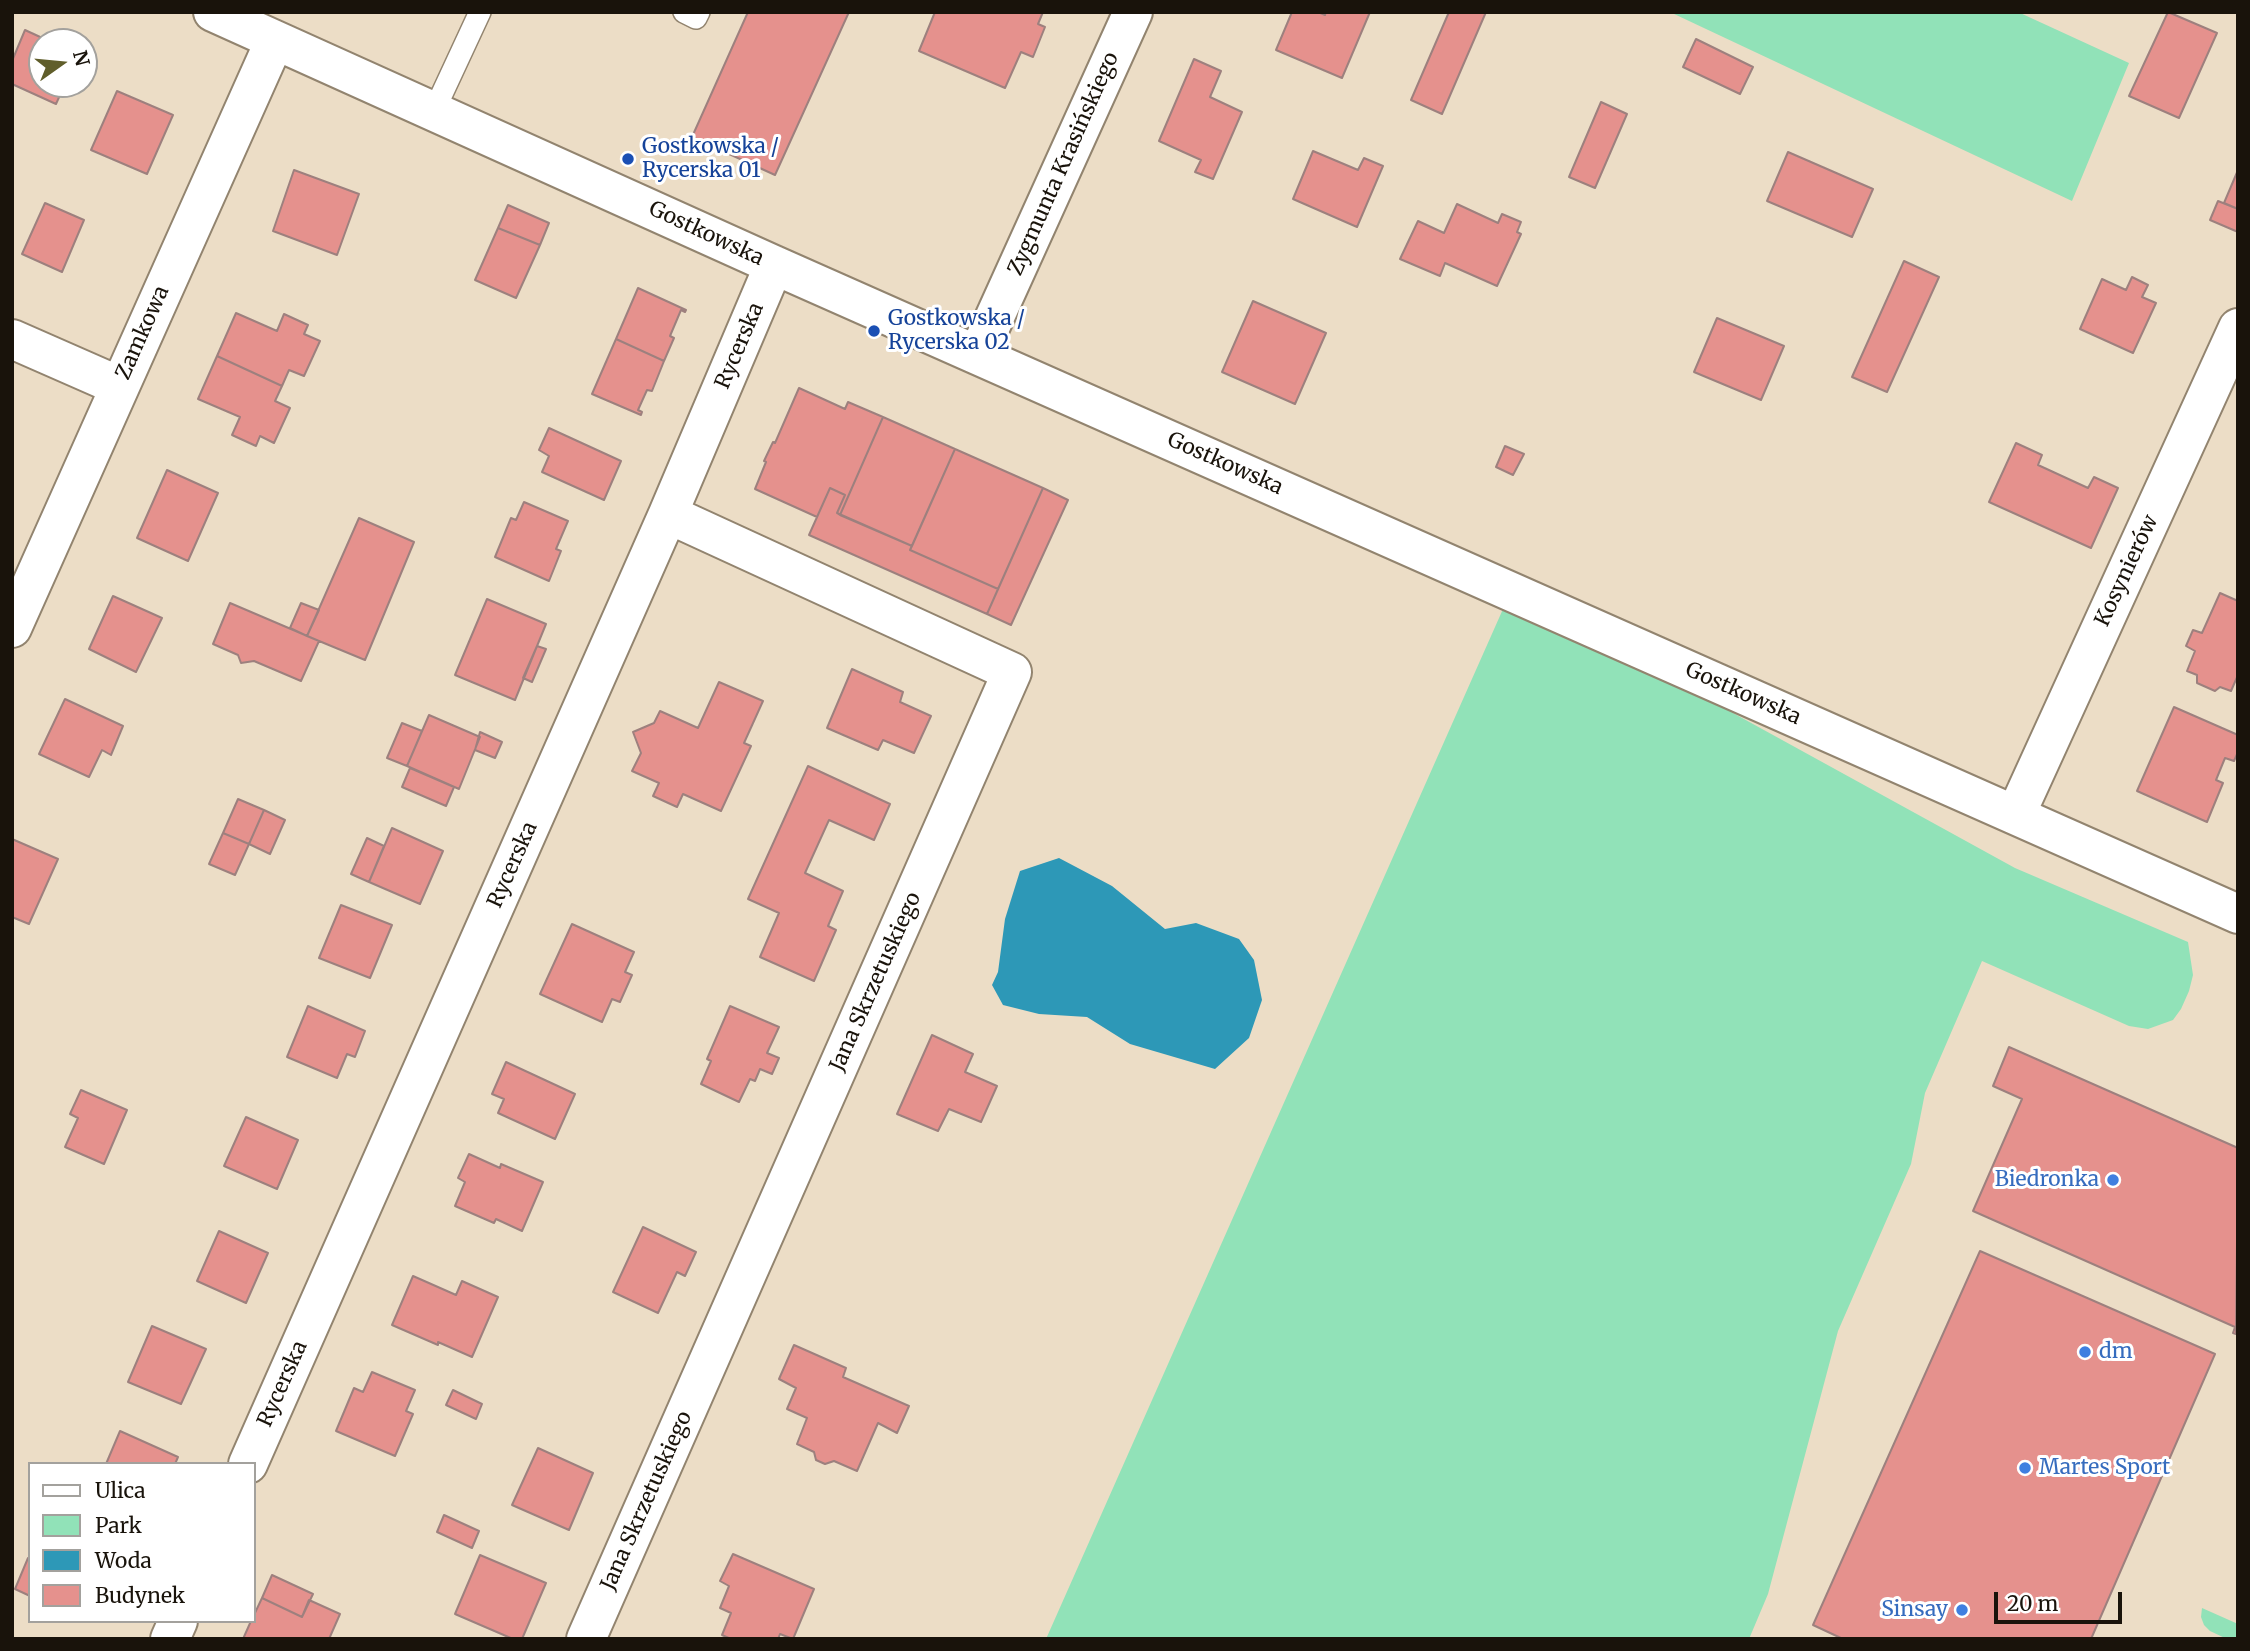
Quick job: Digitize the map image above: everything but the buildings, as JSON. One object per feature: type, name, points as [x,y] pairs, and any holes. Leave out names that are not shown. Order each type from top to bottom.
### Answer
[{"type":"street","name":"Gostkowska","points":[[213,12],[774,265],[2238,914]]},
{"type":"street","name":"Zygmunta Krasińskiego","points":[[978,354],[1133,12]]},
{"type":"street","name":"Zamkowa","points":[[12,628],[275,40]]},
{"type":"street","name":"Rycerska","points":[[249,1462],[668,514],[774,265]]},
{"type":"street","name":"Kosynierów","points":[[2016,814],[2238,328]]},
{"type":"street","points":[[12,339],[119,386]]},
{"type":"street","name":"Jana Skrzetuskiego","points":[[586,1639],[1012,672],[668,514]]},
{"type":"street","points":[[170,1639],[177,1623]]},
{"type":"lane","points":[[434,111],[480,12]]},
{"type":"lane","points":[[684,12],[696,18],[699,12]]},
{"type":"green space","points":[[2018,12],[2129,63],[2072,201],[1672,13]]},
{"type":"green space","points":[[1511,591],[2015,868],[2188,942],[2193,975],[2189,991],[2173,1020],[2148,1029],[2129,1026],[1982,961],[1925,1093],[1911,1164],[1838,1331],[1768,1594],[1749,1639],[1046,1639]]},
{"type":"green space","points":[[2202,1608],[2238,1624],[2238,1639],[2227,1639],[2210,1631],[2201,1617]]},
{"type":"water","points":[[1059,858],[1112,886],[1165,929],[1196,923],[1239,939],[1254,960],[1262,1000],[1249,1038],[1215,1069],[1130,1044],[1087,1017],[1039,1014],[1003,1005],[992,985],[998,972],[1005,919],[1020,871]]},
{"type":"place","name":"Gostkowska / Rycerska 01","points":[[628,159]]},
{"type":"place","name":"Gostkowska / Rycerska 02","points":[[874,331]]},
{"type":"place","name":"Biedronka","points":[[2113,1180]]},
{"type":"place","name":"dm","points":[[2085,1352]]},
{"type":"place","name":"Martes Sport","points":[[2025,1468]]},
{"type":"place","name":"Sinsay","points":[[1962,1610]]}]
